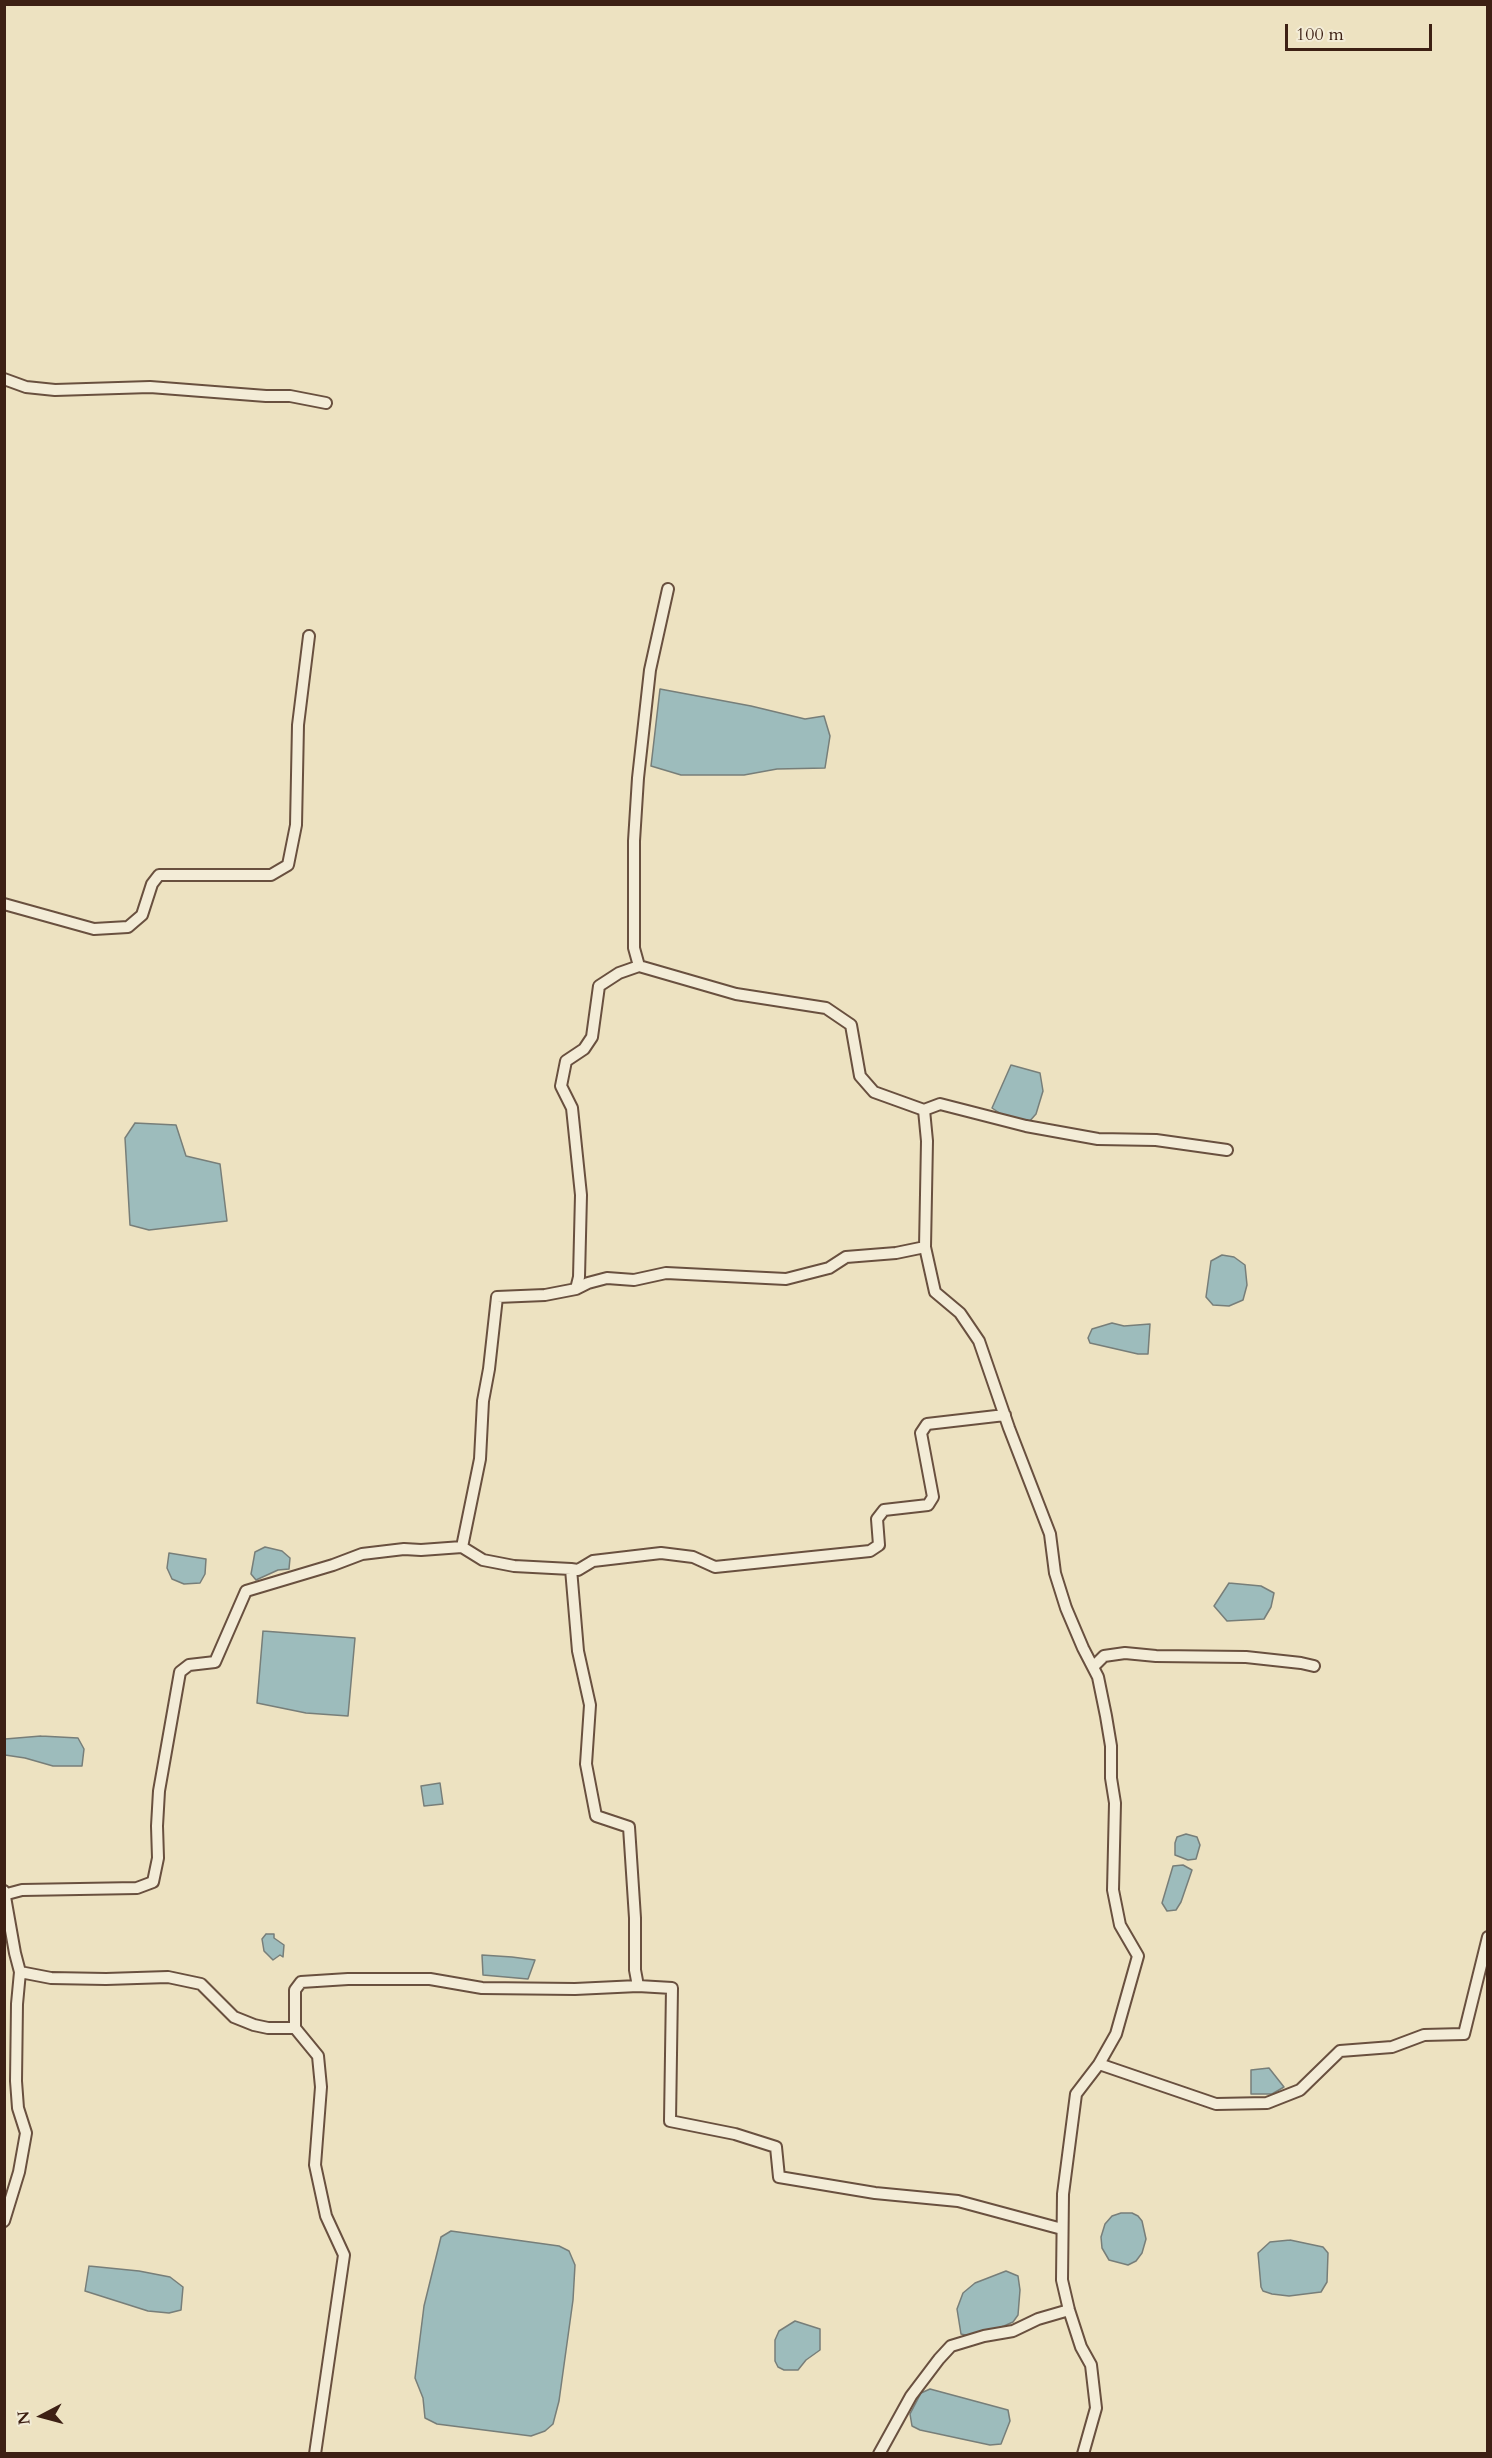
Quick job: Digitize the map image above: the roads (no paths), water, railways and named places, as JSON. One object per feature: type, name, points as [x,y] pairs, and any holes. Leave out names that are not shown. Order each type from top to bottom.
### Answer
[{"type":"street","points":[[4,379],[26,387],[55,390],[150,387],[290,396],[326,403]]},
{"type":"street","points":[[639,966],[634,948],[633,892],[638,778],[650,670],[668,589]]},
{"type":"street","points":[[4,904],[94,929],[128,927],[142,915],[152,884],[159,875],[271,874],[288,865],[296,825],[298,725],[309,636]]},
{"type":"street","points":[[576,1289],[579,1277],[581,1196],[572,1108],[561,1086],[566,1060],[584,1049],[592,1037],[599,986],[619,973],[639,966],[736,994],[826,1008],[851,1025],[860,1076],[874,1092],[924,1110],[940,1104],[1026,1126],[1098,1139],[1156,1140],[1227,1150]]},
{"type":"street","points":[[924,1110],[927,1141],[925,1247],[935,1292],[960,1313],[980,1341],[1050,1534],[1055,1573],[1066,1608],[1098,1677],[1111,1746],[1111,1778],[1115,1803],[1113,1890],[1120,1925],[1138,1956],[1116,2034],[1099,2064],[1076,2094],[1063,2194],[1062,2280],[1081,2347],[1091,2365],[1096,2408],[1083,2454]]},
{"type":"street","points":[[462,1547],[480,1459],[483,1401],[497,1297],[545,1295],[576,1289],[588,1282],[607,1278],[634,1280],[666,1274],[786,1279],[829,1268],[846,1257],[896,1253],[925,1247]]},
{"type":"street","points":[[4,2221],[19,2172],[26,2133],[18,2108],[16,2081],[17,2004],[20,1972],[6,1892],[137,1888],[153,1881],[158,1858],[159,1791],[180,1672],[189,1665],[215,1662],[246,1591],[362,1554],[404,1549],[462,1547],[483,1560],[547,1570],[578,1570],[594,1561],[661,1553],[693,1557],[715,1567],[870,1551],[879,1545],[877,1519],[884,1510],[928,1505],[933,1497],[921,1433],[927,1424],[1005,1415]]},
{"type":"street","points":[[571,1569],[578,1651],[590,1705],[586,1764],[596,1816],[629,1827],[635,1918],[635,1970],[638,1986]]},
{"type":"street","points":[[1093,1667],[1104,1656],[1125,1653],[1246,1658],[1301,1662],[1314,1666]]},
{"type":"street","points":[[1099,2064],[1216,2104],[1267,2103],[1300,2090],[1340,2052],[1392,2048],[1424,2035],[1464,2034],[1488,1937]]},
{"type":"street","points":[[20,1972],[51,1978],[168,1977],[201,1984],[234,2017],[254,2025],[294,2028]]},
{"type":"street","points":[[315,2454],[344,2255],[326,2216],[315,2165],[321,2087],[318,2056],[294,2028],[295,1990],[302,1982],[348,1979],[430,1979],[482,1988],[575,1989],[638,1986],[672,1988],[670,2121],[735,2134],[776,2147],[779,2177],[875,2193],[958,2201],[1062,2229]]},
{"type":"street","points":[[879,2454],[911,2396],[951,2346],[984,2336],[1013,2331],[1038,2319],[1069,2310]]},
{"type":"water","points":[[660,689],[805,719],[824,716],[830,736],[825,768],[777,769],[744,775],[681,775],[651,766]]},
{"type":"water","points":[[1011,1065],[1040,1073],[1043,1091],[1036,1114],[1028,1123],[1004,1116],[992,1108]]},
{"type":"water","points":[[135,1123],[176,1125],[186,1156],[220,1164],[227,1221],[149,1230],[130,1225],[125,1138]]},
{"type":"water","points":[[1222,1255],[1234,1257],[1245,1265],[1247,1285],[1243,1300],[1229,1306],[1213,1305],[1206,1297],[1211,1261]]},
{"type":"water","points":[[1112,1323],[1124,1326],[1150,1324],[1148,1354],[1138,1354],[1090,1343],[1088,1338],[1092,1329]]},
{"type":"water","points":[[265,1547],[282,1551],[290,1558],[289,1569],[278,1570],[256,1580],[251,1574],[255,1552]]},
{"type":"water","points":[[169,1553],[206,1559],[205,1574],[200,1583],[184,1584],[172,1579],[167,1568]]},
{"type":"water","points":[[1229,1583],[1261,1586],[1274,1593],[1271,1607],[1264,1619],[1227,1621],[1214,1606]]},
{"type":"water","points":[[263,1631],[355,1638],[348,1716],[306,1713],[257,1703]]},
{"type":"water","points":[[41,1736],[78,1738],[84,1749],[82,1766],[53,1766],[5,1755],[5,1739]]},
{"type":"water","points":[[440,1783],[443,1804],[424,1806],[421,1786]]},
{"type":"water","points":[[1186,1834],[1197,1837],[1200,1845],[1196,1859],[1188,1860],[1175,1855],[1177,1837]]},
{"type":"water","points":[[1183,1865],[1192,1870],[1181,1902],[1176,1910],[1167,1911],[1162,1903],[1173,1866]]},
{"type":"water","points":[[266,1934],[274,1934],[274,1938],[284,1945],[283,1957],[280,1955],[273,1960],[264,1951],[262,1939]]},
{"type":"water","points":[[482,1955],[535,1960],[528,1979],[483,1975]]},
{"type":"water","points":[[1269,2068],[1284,2087],[1272,2094],[1251,2094],[1251,2070]]},
{"type":"water","points":[[1132,2213],[1138,2216],[1142,2221],[1146,2239],[1142,2253],[1136,2261],[1128,2265],[1109,2260],[1102,2248],[1101,2237],[1105,2224],[1112,2216]]},
{"type":"water","points":[[451,2231],[559,2246],[569,2251],[575,2265],[573,2300],[559,2401],[553,2424],[545,2431],[531,2436],[437,2424],[425,2418],[423,2398],[415,2378],[424,2306],[441,2237]]},
{"type":"water","points":[[1290,2240],[1323,2247],[1328,2253],[1327,2282],[1321,2292],[1289,2296],[1263,2291],[1258,2253],[1270,2242]]},
{"type":"water","points":[[89,2266],[170,2277],[183,2287],[181,2310],[169,2313],[148,2311],[85,2291]]},
{"type":"water","points":[[1006,2271],[1018,2276],[1020,2290],[1018,2315],[1013,2322],[973,2337],[961,2334],[957,2309],[963,2293],[975,2283]]},
{"type":"water","points":[[795,2321],[820,2329],[820,2350],[806,2360],[798,2370],[784,2370],[778,2367],[775,2361],[775,2340],[779,2331]]},
{"type":"water","points":[[930,2389],[1008,2410],[1010,2421],[1001,2444],[990,2445],[920,2430],[912,2426],[910,2414],[921,2393]]}]
